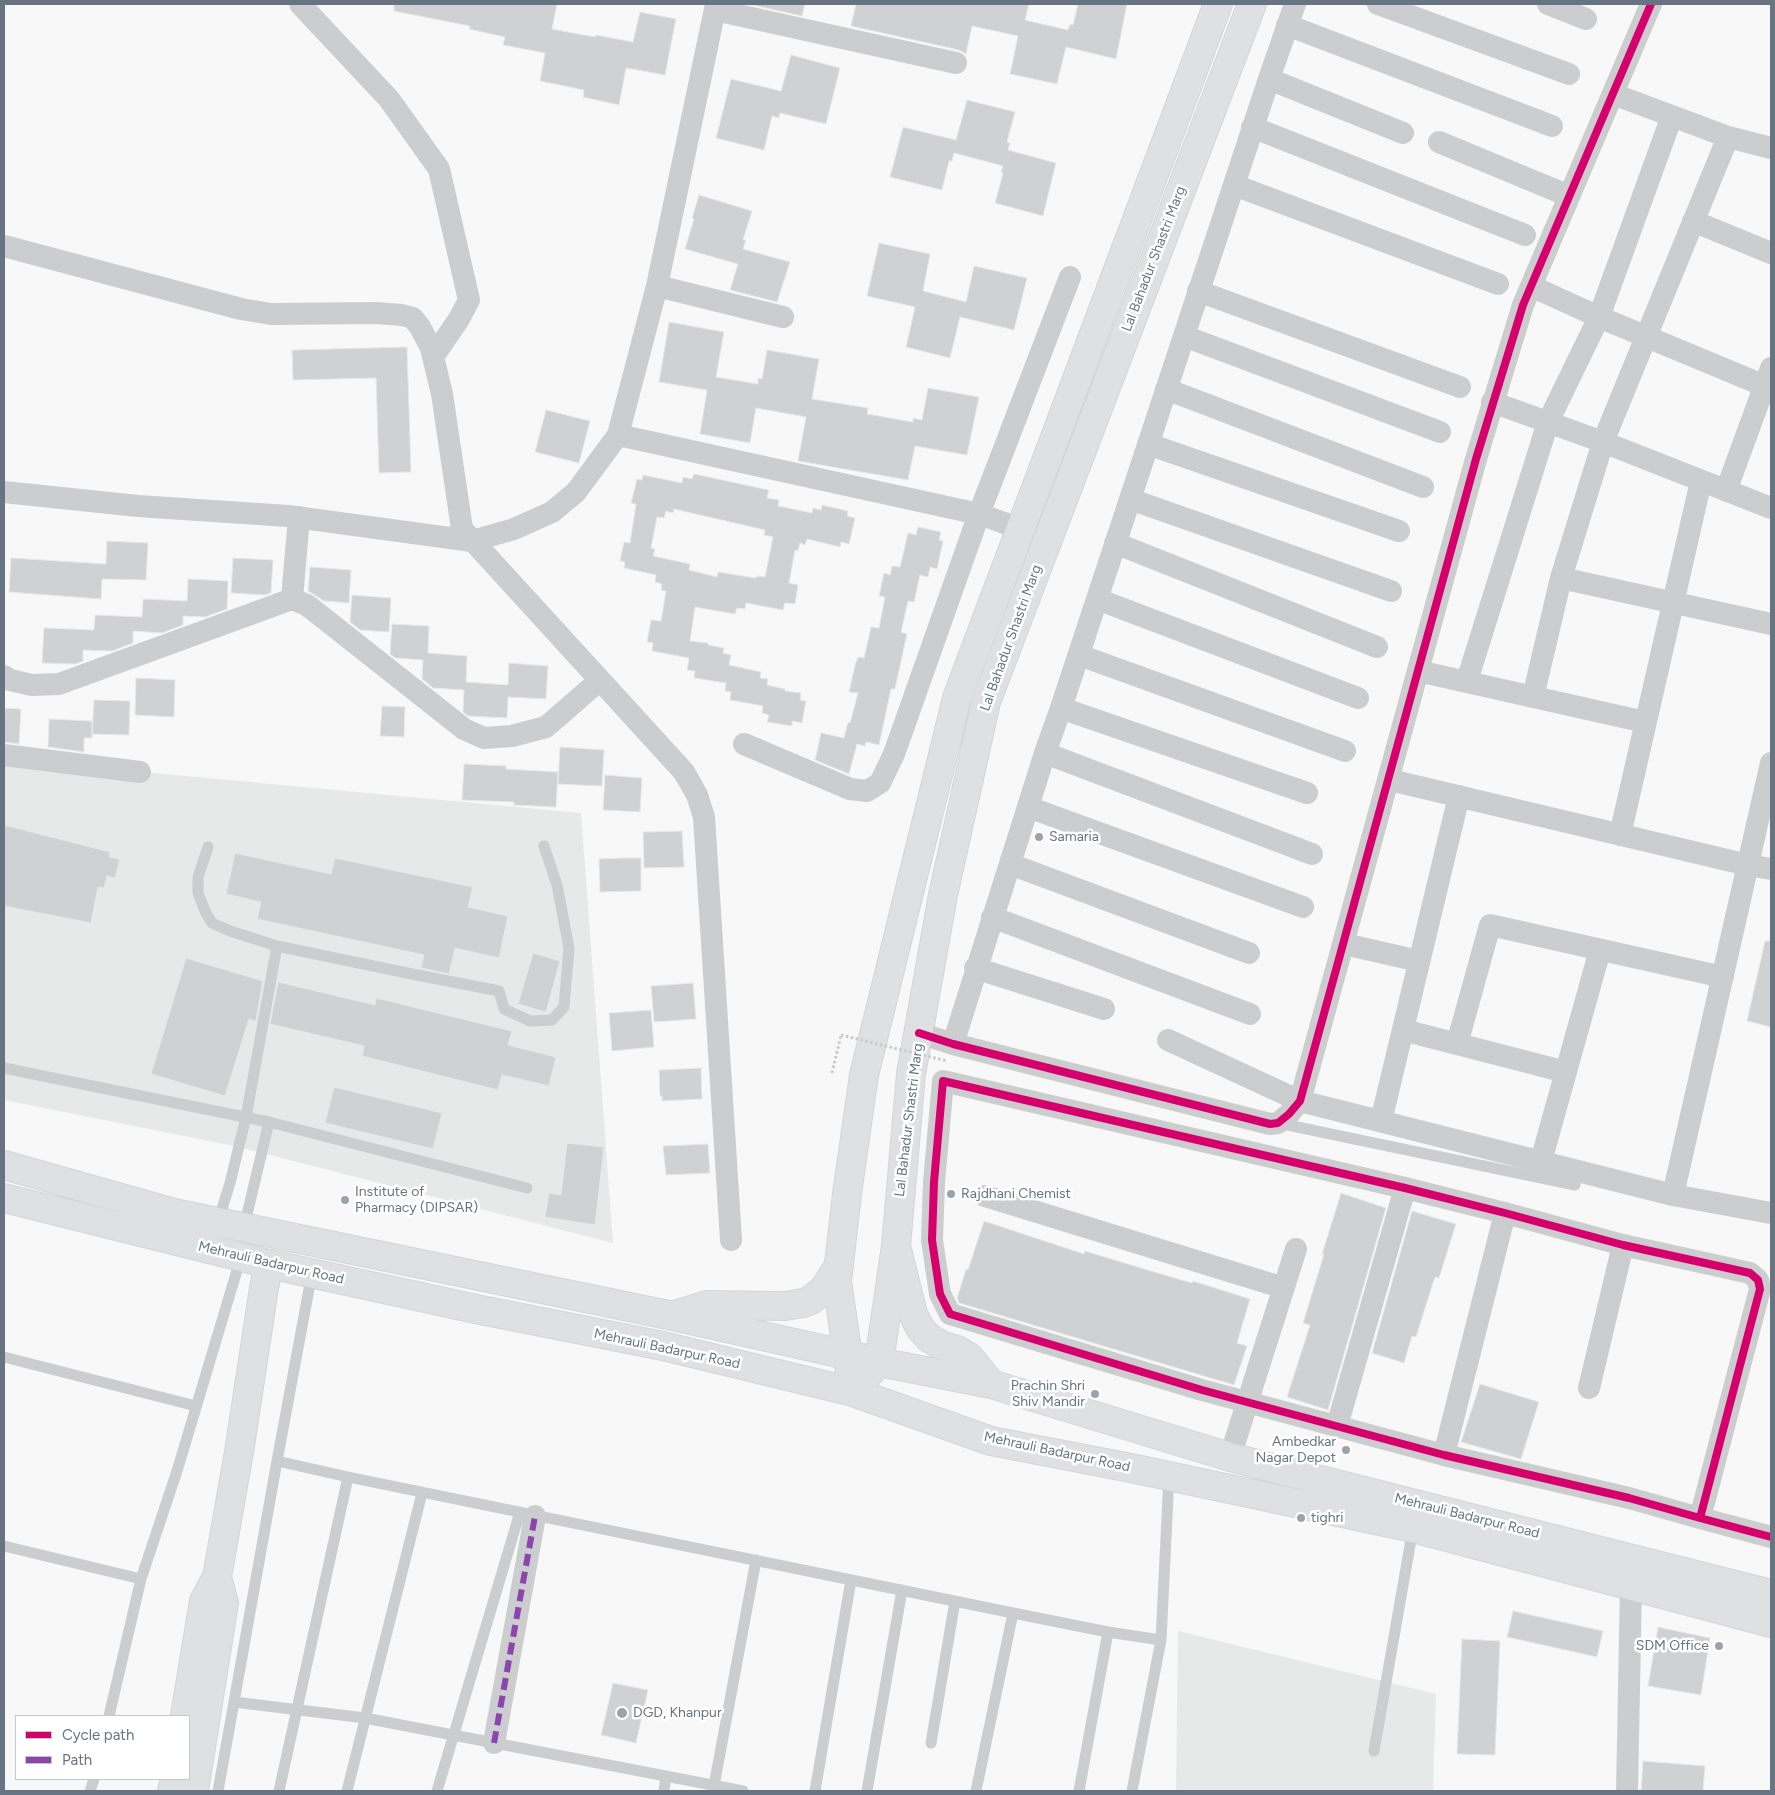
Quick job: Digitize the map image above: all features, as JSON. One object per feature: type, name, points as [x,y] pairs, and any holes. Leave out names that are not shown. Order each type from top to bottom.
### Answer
[{"type":"main road","name":"Lal Bahadur Shastri Marg","points":[[853,1392],[837,1281],[864,1075],[957,698],[1218,4]]},
{"type":"main road","name":"Lal Bahadur Shastri Marg","points":[[878,1362],[896,1246],[911,1074],[943,895],[986,702],[1252,4]]},
{"type":"main road","name":"Mehrauli Badarpur Road","points":[[4,1165],[174,1212],[244,1228],[673,1316],[878,1362],[991,1384],[1230,1456],[1631,1585],[1771,1622]]},
{"type":"main road","name":"Mehrauli Badarpur Road","points":[[4,1198],[269,1264],[476,1309],[663,1346],[853,1392],[991,1441],[1169,1476],[1374,1520],[1415,1516],[1771,1594]]},
{"type":"main road","points":[[896,1246],[913,1314],[920,1328],[929,1338],[941,1345],[958,1350],[969,1358],[991,1384]]},
{"type":"main road","points":[[194,1791],[204,1704],[204,1601],[217,1577],[269,1264]]},
{"type":"main road","points":[[673,1316],[706,1305],[785,1306],[803,1303],[811,1300],[824,1289],[839,1266]]},
{"type":"main road","points":[[853,1392],[878,1362]]},
{"type":"street","points":[[300,4],[389,99],[439,168],[469,300],[459,319],[433,357]]},
{"type":"street","points":[[950,1052],[1114,543],[1268,78],[1295,4]]},
{"type":"street","points":[[1378,4],[1569,74]]},
{"type":"street","points":[[1548,4],[1586,19]]},
{"type":"street","points":[[919,1033],[950,1052],[1270,1124],[1278,1123],[1300,1101],[1390,780],[1492,402],[1523,305],[1651,4]]},
{"type":"street","points":[[4,492],[138,506],[299,517],[472,541],[514,529],[552,512],[576,492],[618,435],[657,286],[716,7],[956,62]]},
{"type":"street","points":[[1287,25],[1552,126]]},
{"type":"street","points":[[1268,78],[1403,133]]},
{"type":"street","points":[[1613,94],[1728,138],[1771,148]]},
{"type":"street","points":[[1467,681],[1548,422],[1599,317],[1672,116]]},
{"type":"street","points":[[1252,127],[1525,235]]},
{"type":"street","points":[[1533,697],[1561,578],[1603,442],[1728,138]]},
{"type":"street","points":[[1439,142],[1569,196]]},
{"type":"street","points":[[1234,184],[1498,284]]},
{"type":"street","points":[[1693,221],[1771,253]]},
{"type":"street","points":[[4,246],[251,311],[270,314],[376,313],[414,318],[431,348],[442,394],[462,529],[684,772],[697,794],[704,817],[731,1240]]},
{"type":"street","points":[[744,744],[850,790],[867,791],[880,783],[894,754],[979,514],[1070,277]]},
{"type":"street","points":[[657,286],[783,317]]},
{"type":"street","points":[[1531,286],[1645,336],[1768,377],[1726,491]]},
{"type":"street","points":[[1198,291],[1460,386]]},
{"type":"street","points":[[1184,336],[1440,432]]},
{"type":"street","points":[[1166,389],[1423,486]]},
{"type":"street","points":[[1492,402],[1603,442],[1771,508]]},
{"type":"street","points":[[618,435],[979,514],[1021,529]]},
{"type":"street","points":[[1148,444],[1399,531]]},
{"type":"street","points":[[1620,835],[1701,481]]},
{"type":"street","points":[[1130,499],[1391,591]]},
{"type":"street","points":[[292,599],[299,517]]},
{"type":"street","points":[[1114,543],[1377,647]]},
{"type":"street","points":[[1561,578],[1771,624]]},
{"type":"street","points":[[4,676],[10,680],[32,685],[59,684],[292,599],[307,605],[464,729],[484,738],[512,736],[546,727],[600,680]]},
{"type":"street","points":[[1097,599],[1358,698]]},
{"type":"street","points":[[1078,655],[1345,751]]},
{"type":"street","points":[[1418,671],[1645,722]]},
{"type":"street","points":[[1061,708],[1307,793]]},
{"type":"street","points":[[1045,753],[1312,854]]},
{"type":"street","points":[[4,756],[140,772]]},
{"type":"street","points":[[1673,1195],[1771,763]]},
{"type":"street","points":[[1390,780],[1771,869]]},
{"type":"street","points":[[1381,1121],[1459,796]]},
{"type":"street","points":[[1028,807],[1303,907]]},
{"type":"street","points":[[1010,864],[1250,953]]},
{"type":"street","points":[[992,917],[1250,1014]]},
{"type":"street","points":[[1458,1044],[1490,925],[1723,977]]},
{"type":"street","points":[[1344,944],[1419,961]]},
{"type":"street","points":[[1541,1162],[1600,950]]},
{"type":"street","points":[[976,968],[1104,1009]]},
{"type":"street","points":[[1403,1030],[1566,1072]]},
{"type":"street","points":[[1168,1040],[1300,1101],[1673,1195],[1771,1213]]},
{"type":"street","points":[[1700,1518],[1760,1289],[1758,1280],[1750,1273],[1623,1244],[1505,1212],[1405,1188],[943,1082],[934,1182],[932,1240],[940,1294],[950,1314],[1248,1402],[1444,1455],[1629,1498],[1700,1518],[1771,1537]]},
{"type":"street","points":[[1337,1426],[1405,1188]]},
{"type":"street","points":[[986,1196],[1284,1288]]},
{"type":"street","points":[[1444,1455],[1505,1212]]},
{"type":"street","points":[[1589,1388],[1623,1244]]},
{"type":"street","points":[[1230,1456],[1296,1249]]},
{"type":"street","points":[[494,1743],[527,1514]]},
{"type":"street","points":[[1627,1791],[1631,1585]]},
{"type":"lane","points":[[208,847],[198,877],[198,893],[212,923],[230,931],[277,946],[498,990],[504,1009],[530,1021],[552,1020],[564,1007],[569,948],[557,886],[544,846]]},
{"type":"lane","points":[[218,1222],[230,1183],[246,1117],[277,946]]},
{"type":"lane","points":[[4,1068],[269,1122],[527,1188]]},
{"type":"lane","points":[[244,1228],[269,1122]]},
{"type":"lane","points":[[1278,1123],[1576,1185]]},
{"type":"lane","points":[[109,1715],[141,1578],[178,1471],[241,1256]]},
{"type":"lane","points":[[218,1791],[204,1704],[277,1461],[312,1273]]},
{"type":"lane","points":[[4,1357],[196,1406]]},
{"type":"lane","points":[[277,1461],[422,1493],[1013,1613],[1108,1632],[1161,1640]]},
{"type":"lane","points":[[1132,1791],[1161,1640],[1169,1476]]},
{"type":"lane","points":[[279,1791],[348,1477]]},
{"type":"lane","points":[[347,1791],[422,1493]]},
{"type":"lane","points":[[437,1791],[453,1735],[527,1514]]},
{"type":"lane","points":[[1374,1751],[1415,1516]]},
{"type":"lane","points":[[4,1546],[141,1578]]},
{"type":"lane","points":[[713,1788],[756,1560]]},
{"type":"lane","points":[[815,1791],[851,1580]]},
{"type":"lane","points":[[867,1791],[902,1590]]},
{"type":"lane","points":[[931,1743],[955,1601]]},
{"type":"lane","points":[[976,1791],[1013,1613]]},
{"type":"lane","points":[[1079,1791],[1108,1632]]},
{"type":"lane","points":[[204,1704],[298,1709],[365,1718],[666,1776],[713,1788],[744,1791]]},
{"type":"lane","points":[[664,1791],[666,1776]]},
{"type":"path","points":[[832,1073],[841,1035],[950,1052]]},
{"type":"shaded area","points":[[4,759],[581,813],[613,1243],[239,1147],[4,1100]]},
{"type":"shaded area","points":[[1178,1631],[1436,1694],[1433,1791],[1176,1791]]},
{"type":"building","points":[[394,4],[557,4],[552,29],[633,42],[640,12],[676,19],[665,75],[626,68],[619,105],[583,97],[584,90],[540,81],[545,53],[503,45],[505,37],[469,29],[470,26],[394,11]]},
{"type":"building","points":[[748,4],[805,4],[802,16]]},
{"type":"building","points":[[856,4],[1029,4],[1025,20],[1068,30],[1070,24],[1073,25],[1078,4],[1127,4],[1116,59],[1066,47],[1057,84],[1010,74],[1018,36],[972,26],[966,54],[959,50],[851,26]]},
{"type":"building","points":[[791,55],[840,68],[826,124],[780,113],[779,118],[772,116],[764,150],[716,138],[731,79],[781,91]]},
{"type":"building","points":[[967,100],[1015,112],[1007,142],[1010,143],[1008,150],[1056,163],[1043,216],[995,203],[1003,166],[954,153],[952,161],[949,161],[942,190],[890,177],[903,127],[956,140]]},
{"type":"building","points":[[699,195],[752,211],[743,240],[746,240],[743,249],[790,262],[777,302],[730,290],[738,264],[685,249]]},
{"type":"building","points":[[879,243],[930,254],[923,291],[966,302],[974,266],[1027,278],[1014,330],[960,317],[950,358],[906,347],[915,307],[867,296]]},
{"type":"building","points":[[669,322],[724,332],[716,377],[758,384],[758,378],[762,379],[767,350],[819,359],[812,399],[868,408],[867,414],[913,422],[913,418],[922,420],[928,388],[979,397],[967,455],[915,446],[908,480],[798,461],[806,417],[756,408],[750,443],[700,434],[707,390],[659,382]]},
{"type":"building","points":[[407,347],[411,472],[379,473],[376,378],[293,380],[292,350]]},
{"type":"building","points":[[546,410],[590,421],[579,463],[535,452]]},
{"type":"building","points":[[694,474],[769,490],[767,498],[779,500],[778,506],[812,513],[813,508],[821,510],[822,505],[848,511],[847,516],[855,518],[849,544],[841,542],[840,547],[807,539],[805,545],[800,543],[798,551],[795,550],[789,583],[798,585],[795,604],[785,603],[783,610],[746,603],[745,609],[737,608],[735,614],[695,607],[690,641],[708,643],[708,645],[724,648],[723,653],[731,655],[729,665],[761,672],[760,678],[768,679],[767,685],[785,689],[785,691],[801,693],[800,700],[806,701],[802,723],[792,721],[792,726],[767,722],[769,715],[762,713],[763,706],[730,700],[731,692],[725,691],[726,683],[694,678],[695,671],[687,670],[689,658],[652,651],[653,643],[647,642],[651,620],[661,621],[666,591],[661,590],[662,584],[655,582],[656,575],[624,568],[625,562],[620,561],[624,542],[630,543],[636,504],[631,503],[637,479],[642,480],[643,475],[682,483],[683,477],[692,479]],"holes":[[[674,509],[765,530],[764,535],[773,537],[765,577],[757,576],[756,578],[718,572],[717,577],[689,570],[690,564],[653,556],[655,549],[651,548],[657,517],[664,518],[666,511],[673,513]]]},
{"type":"building","points":[[918,527],[941,532],[939,540],[943,541],[937,569],[930,567],[928,577],[920,575],[914,602],[908,601],[901,632],[907,634],[895,689],[891,689],[879,745],[866,742],[865,746],[857,744],[849,774],[815,760],[821,733],[844,738],[858,693],[849,692],[855,665],[858,657],[864,658],[871,627],[879,628],[885,597],[879,596],[884,573],[890,575],[892,566],[900,567],[908,533],[916,535]]},
{"type":"building","points":[[107,541],[148,543],[146,580],[102,579],[101,599],[9,592],[11,558],[106,564]]},
{"type":"building","points":[[233,558],[273,560],[271,593],[265,595],[231,593]]},
{"type":"building","points":[[310,567],[351,570],[349,603],[324,601],[308,591]]},
{"type":"building","points":[[188,579],[228,581],[227,609],[205,617],[183,616],[183,625],[162,633],[133,631],[133,643],[112,651],[83,650],[83,661],[76,664],[42,663],[44,628],[94,630],[95,615],[142,617],[143,599],[187,601]]},
{"type":"building","points":[[352,595],[391,598],[389,632],[360,630],[350,622]]},
{"type":"building","points":[[392,624],[429,626],[428,653],[467,656],[466,682],[508,685],[509,663],[548,666],[546,699],[508,697],[507,718],[468,716],[463,712],[464,690],[433,688],[422,679],[423,660],[395,658],[390,654]]},
{"type":"building","points":[[136,678],[175,680],[174,717],[135,715]]},
{"type":"building","points":[[94,700],[130,701],[129,735],[92,734]]},
{"type":"building","points":[[382,706],[405,707],[404,737],[380,736]]},
{"type":"building","points":[[5,708],[21,709],[19,744],[4,742]]},
{"type":"building","points":[[49,719],[92,721],[92,738],[84,738],[84,752],[48,747]]},
{"type":"building","points":[[560,747],[604,750],[602,786],[558,784]]},
{"type":"building","points":[[464,764],[506,766],[506,769],[558,772],[556,807],[514,805],[514,802],[462,800]]},
{"type":"building","points":[[605,775],[642,778],[640,812],[603,810]]},
{"type":"building","points":[[4,825],[110,852],[109,857],[120,859],[115,878],[107,876],[104,888],[98,887],[91,923],[4,906]]},
{"type":"building","points":[[682,831],[684,867],[644,868],[643,832]]},
{"type":"building","points":[[235,853],[331,874],[335,858],[473,887],[468,907],[508,916],[499,958],[455,948],[449,974],[421,968],[424,955],[257,919],[261,902],[226,894]]},
{"type":"building","points":[[641,858],[641,891],[600,892],[599,859]]},
{"type":"building","points":[[1765,941],[1771,941],[1771,1027],[1747,1021]]},
{"type":"building","points":[[533,953],[560,961],[546,1012],[518,1004]]},
{"type":"building","points":[[186,958],[263,981],[256,1021],[249,1019],[225,1096],[151,1074]]},
{"type":"building","points":[[278,982],[375,1005],[376,998],[512,1031],[508,1045],[556,1057],[549,1086],[502,1075],[498,1090],[362,1056],[364,1046],[270,1024]]},
{"type":"building","points":[[693,983],[696,1019],[654,1022],[651,986]]},
{"type":"building","points":[[651,1010],[654,1047],[612,1051],[609,1013]]},
{"type":"building","points":[[701,1068],[702,1099],[662,1101],[662,1096],[660,1096],[659,1070]]},
{"type":"building","points":[[334,1087],[442,1113],[433,1149],[325,1123]]},
{"type":"building","points":[[567,1143],[604,1147],[595,1225],[545,1217],[549,1193],[561,1195]]},
{"type":"building","points":[[708,1144],[710,1173],[666,1175],[663,1146]]},
{"type":"building","points":[[1341,1193],[1386,1208],[1328,1410],[1287,1397],[1310,1325],[1303,1323]]},
{"type":"building","points":[[1412,1211],[1456,1224],[1439,1278],[1435,1277],[1416,1337],[1412,1336],[1404,1363],[1372,1353]]},
{"type":"building","points":[[984,1221],[1084,1254],[1085,1251],[1250,1299],[1237,1343],[1247,1346],[1234,1385],[959,1303],[957,1298]]},
{"type":"building","points":[[1480,1384],[1539,1402],[1521,1459],[1461,1442]]},
{"type":"building","points":[[1513,1611],[1603,1631],[1597,1657],[1507,1637]]},
{"type":"building","points":[[1658,1627],[1710,1638],[1701,1695],[1648,1686]]},
{"type":"building","points":[[1462,1639],[1500,1641],[1495,1755],[1457,1754]]},
{"type":"building","points":[[613,1683],[648,1690],[636,1743],[601,1735]]},
{"type":"building","points":[[1643,1761],[1705,1766],[1703,1791],[1641,1791]]},
{"type":"marked path","points":[[494,1743],[535,1516]]},
{"type":"cycle path","points":[[919,1033],[953,1044],[1270,1124],[1278,1123],[1300,1101],[1476,459],[1523,305],[1651,4]]},
{"type":"cycle path","points":[[1700,1518],[1760,1289],[1758,1280],[1750,1273],[1623,1245],[1405,1188],[943,1081],[934,1182],[932,1240],[940,1294],[950,1314],[1202,1390],[1444,1455],[1629,1498],[1700,1518],[1771,1537]]},
{"type":"place","name":"Samaria","points":[[1039,837]]},
{"type":"place","name":"Rajdhani Chemist","points":[[951,1194]]},
{"type":"place","name":"Institute of Pharmacy (DIPSAR)","points":[[345,1200]]},
{"type":"place","name":"Prachin Shri Shiv Mandir","points":[[1095,1394]]},
{"type":"place","name":"Ambedkar Nagar Depot","points":[[1346,1450]]},
{"type":"place","name":"tighri","points":[[1301,1518]]},
{"type":"place","name":"SDM Office","points":[[1719,1646]]},
{"type":"place","name":"DGD, Khanpur","points":[[622,1713]]}]
